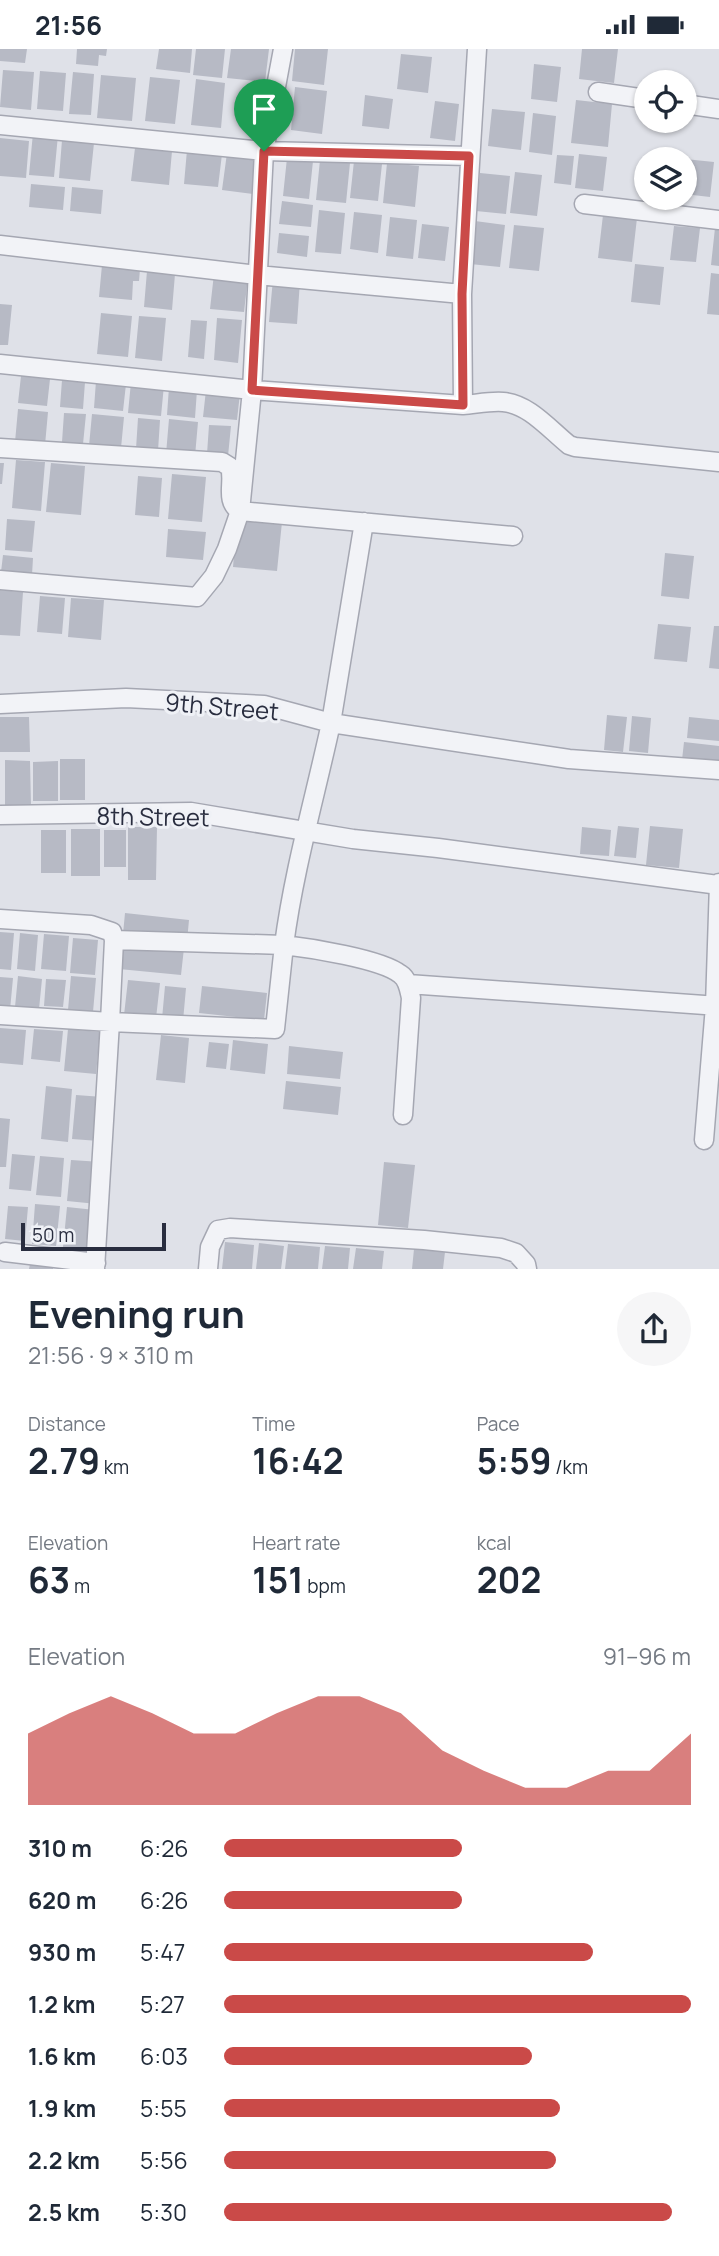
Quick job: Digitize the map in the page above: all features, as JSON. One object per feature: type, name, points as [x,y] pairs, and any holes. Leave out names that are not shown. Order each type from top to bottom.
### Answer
[{"type":"street","points":[[0,580],[197,597],[214,576],[240,511],[252,390],[264,151],[283,49]]},
{"type":"street","points":[[463,405],[462,294],[477,49]]},
{"type":"street","points":[[598,92],[634,97]]},
{"type":"street","points":[[697,106],[719,109]]},
{"type":"street","points":[[0,125],[264,151],[469,156]]},
{"type":"street","points":[[584,204],[719,219]]},
{"type":"street","points":[[0,245],[257,275],[462,294]]},
{"type":"street","points":[[0,364],[252,390],[463,405],[502,402],[518,406],[536,417],[575,447],[719,462]]},
{"type":"street","points":[[0,448],[222,462],[230,467],[233,475],[231,501],[233,507],[240,511],[513,536]]},
{"type":"street","points":[[0,1015],[275,1029],[289,908],[304,832],[331,723],[364,521]]},
{"type":"street","name":"9th Street","points":[[0,704],[126,698],[264,705],[331,723],[569,759],[719,770]]},
{"type":"street","name":"8th Street","points":[[0,815],[191,812],[304,832],[719,885]]},
{"type":"street","points":[[704,1140],[717,1006],[719,885]]},
{"type":"street","points":[[0,919],[91,925],[112,932],[114,940],[95,1266],[5,1252]]},
{"type":"street","points":[[114,940],[284,944],[318,949],[379,964],[401,974],[408,984],[411,998],[403,1115]]},
{"type":"street","points":[[408,984],[717,1006]]},
{"type":"street","points":[[208,1269],[210,1247],[218,1230],[230,1228],[424,1240],[501,1248],[516,1253],[527,1269]]},
{"type":"building","points":[[0,49],[27,49],[25,63],[0,61]]},
{"type":"building","points":[[77,49],[107,49],[106,56],[99,55],[98,66],[76,64]]},
{"type":"building","points":[[159,49],[192,49],[190,73],[156,69]]},
{"type":"building","points":[[196,49],[225,49],[222,78],[193,75]]},
{"type":"building","points":[[231,49],[269,49],[265,82],[227,78]]},
{"type":"building","points":[[295,49],[328,49],[324,85],[292,81]]},
{"type":"building","points":[[582,49],[618,49],[614,83],[579,79]]},
{"type":"building","points":[[401,54],[432,57],[428,93],[397,89]]},
{"type":"building","points":[[534,64],[561,67],[557,102],[531,99]]},
{"type":"building","points":[[3,70],[34,72],[31,110],[0,107]]},
{"type":"building","points":[[40,71],[66,73],[63,111],[37,109]]},
{"type":"building","points":[[73,72],[94,74],[91,115],[69,114]]},
{"type":"building","points":[[101,75],[136,78],[132,121],[97,118]]},
{"type":"building","points":[[150,77],[180,80],[175,124],[145,121]]},
{"type":"building","points":[[196,79],[225,83],[221,128],[191,125]]},
{"type":"building","points":[[295,87],[327,91],[322,134],[291,130]]},
{"type":"building","points":[[365,95],[393,99],[389,129],[362,126]]},
{"type":"building","points":[[576,100],[612,104],[608,147],[571,143]]},
{"type":"building","points":[[435,101],[459,104],[455,141],[430,138]]},
{"type":"building","points":[[492,109],[525,112],[521,150],[488,146]]},
{"type":"building","points":[[533,113],[556,116],[552,155],[529,152]]},
{"type":"building","points":[[33,133],[58,135],[54,177],[29,175]]},
{"type":"building","points":[[0,138],[29,141],[26,178],[0,176]]},
{"type":"building","points":[[62,140],[94,143],[90,181],[59,178]]},
{"type":"building","points":[[135,148],[172,151],[169,185],[131,181]]},
{"type":"building","points":[[187,150],[222,154],[218,187],[184,184]]},
{"type":"building","points":[[227,153],[257,156],[253,194],[222,190]]},
{"type":"building","points":[[579,154],[607,157],[603,191],[575,188]]},
{"type":"building","points":[[557,155],[574,156],[571,185],[554,183]]},
{"type":"building","points":[[287,158],[313,161],[309,199],[283,196]]},
{"type":"building","points":[[320,160],[350,163],[346,203],[316,200]]},
{"type":"building","points":[[697,160],[714,162],[710,197],[697,196]]},
{"type":"building","points":[[354,161],[382,164],[378,201],[350,198]]},
{"type":"building","points":[[387,163],[419,166],[415,207],[383,203]]},
{"type":"building","points":[[515,172],[542,175],[537,216],[510,213]]},
{"type":"building","points":[[480,173],[510,176],[506,214],[476,211]]},
{"type":"building","points":[[31,184],[65,187],[63,210],[29,207]]},
{"type":"building","points":[[72,187],[103,190],[101,214],[70,211]]},
{"type":"building","points":[[282,201],[313,205],[311,227],[279,224]]},
{"type":"building","points":[[319,210],[345,213],[341,254],[315,252]]},
{"type":"building","points":[[354,212],[382,215],[378,253],[350,249]]},
{"type":"building","points":[[603,215],[637,218],[632,262],[598,258]]},
{"type":"building","points":[[390,217],[417,220],[413,259],[386,256]]},
{"type":"building","points":[[475,221],[505,225],[500,267],[470,264]]},
{"type":"building","points":[[422,224],[449,227],[445,261],[418,258]]},
{"type":"building","points":[[514,225],[544,228],[539,271],[509,268]]},
{"type":"building","points":[[674,226],[700,228],[696,262],[670,260]]},
{"type":"building","points":[[715,228],[719,229],[719,266],[711,265]]},
{"type":"building","points":[[279,233],[309,236],[307,257],[277,253]]},
{"type":"building","points":[[635,264],[664,267],[660,305],[631,302]]},
{"type":"building","points":[[102,265],[140,269],[139,281],[133,281],[132,300],[99,297]]},
{"type":"building","points":[[147,271],[175,274],[172,310],[144,307]]},
{"type":"building","points":[[711,273],[719,274],[719,315],[707,314]]},
{"type":"building","points":[[214,274],[248,277],[244,312],[210,309]]},
{"type":"building","points":[[273,279],[300,281],[297,324],[269,322]]},
{"type":"building","points":[[0,304],[12,305],[8,345],[0,345]]},
{"type":"building","points":[[101,313],[132,316],[128,357],[97,354]]},
{"type":"building","points":[[139,316],[166,318],[162,361],[135,358]]},
{"type":"building","points":[[217,318],[242,320],[238,363],[214,360]]},
{"type":"building","points":[[191,320],[207,321],[204,359],[188,357]]},
{"type":"building","points":[[21,376],[50,379],[47,406],[18,403]]},
{"type":"building","points":[[62,380],[85,382],[83,409],[60,407]]},
{"type":"building","points":[[96,381],[126,384],[123,411],[94,408]]},
{"type":"building","points":[[131,382],[164,385],[161,416],[128,413]]},
{"type":"building","points":[[169,387],[197,390],[195,418],[167,415]]},
{"type":"building","points":[[206,390],[240,393],[237,420],[203,417]]},
{"type":"building","points":[[18,409],[48,412],[45,445],[15,442]]},
{"type":"building","points":[[64,413],[86,414],[83,444],[62,442]]},
{"type":"building","points":[[92,414],[124,417],[121,448],[89,446]]},
{"type":"building","points":[[138,418],[160,420],[158,451],[136,449]]},
{"type":"building","points":[[169,419],[198,422],[195,456],[166,454]]},
{"type":"building","points":[[209,425],[231,426],[228,456],[207,454]]},
{"type":"building","points":[[16,460],[45,462],[41,511],[12,508]]},
{"type":"building","points":[[0,463],[4,463],[2,484],[0,484]]},
{"type":"building","points":[[51,463],[85,466],[81,515],[46,512]]},
{"type":"building","points":[[172,474],[206,477],[202,522],[168,519]]},
{"type":"building","points":[[138,476],[162,478],[159,517],[135,515]]},
{"type":"building","points":[[237,518],[282,522],[277,571],[233,567]]},
{"type":"building","points":[[7,519],[35,521],[32,552],[5,550]]},
{"type":"building","points":[[168,529],[206,532],[203,560],[166,557]]},
{"type":"building","points":[[665,553],[694,556],[689,599],[661,596]]},
{"type":"building","points":[[3,555],[33,558],[32,575],[1,572]]},
{"type":"building","points":[[0,590],[23,592],[20,636],[0,635]]},
{"type":"building","points":[[40,596],[65,598],[62,634],[37,632]]},
{"type":"building","points":[[71,598],[104,600],[101,640],[68,637]]},
{"type":"building","points":[[658,624],[691,627],[687,662],[654,659]]},
{"type":"building","points":[[714,626],[719,626],[719,669],[709,668]]},
{"type":"building","points":[[607,715],[627,717],[623,752],[604,750]]},
{"type":"building","points":[[632,716],[651,718],[648,753],[629,751]]},
{"type":"building","points":[[0,717],[29,717],[30,752],[0,752]]},
{"type":"building","points":[[689,717],[719,720],[719,741],[687,738]]},
{"type":"building","points":[[684,742],[719,746],[719,764],[682,760]]},
{"type":"building","points":[[60,759],[85,759],[85,800],[60,800]]},
{"type":"building","points":[[5,760],[30,761],[31,805],[5,805]]},
{"type":"building","points":[[58,761],[58,801],[33,801],[33,762]]},
{"type":"building","points":[[618,826],[639,828],[636,858],[614,856]]},
{"type":"building","points":[[650,826],[683,829],[679,868],[646,865]]},
{"type":"building","points":[[128,827],[157,827],[156,880],[128,880]]},
{"type":"building","points":[[582,827],[611,830],[609,856],[580,854]]},
{"type":"building","points":[[71,829],[100,829],[100,876],[71,876]]},
{"type":"building","points":[[41,830],[66,830],[66,873],[41,873]]},
{"type":"building","points":[[104,830],[126,830],[126,867],[104,867]]},
{"type":"building","points":[[125,913],[189,920],[187,941],[123,934]]},
{"type":"building","points":[[0,932],[14,933],[11,970],[0,969]]},
{"type":"building","points":[[20,933],[38,935],[35,971],[17,969]]},
{"type":"building","points":[[44,934],[69,936],[66,971],[41,969]]},
{"type":"building","points":[[73,938],[98,940],[95,975],[70,973]]},
{"type":"building","points":[[122,942],[184,948],[181,975],[119,969]]},
{"type":"building","points":[[18,976],[42,979],[39,1009],[15,1007]]},
{"type":"building","points":[[71,976],[96,978],[93,1012],[68,1010]]},
{"type":"building","points":[[0,977],[13,978],[10,1010],[0,1010]]},
{"type":"building","points":[[46,979],[66,980],[63,1007],[44,1006]]},
{"type":"building","points":[[128,980],[160,983],[156,1018],[124,1015]]},
{"type":"building","points":[[165,986],[186,988],[183,1021],[162,1019]]},
{"type":"building","points":[[202,986],[267,993],[264,1020],[199,1013]]},
{"type":"building","points":[[0,1028],[26,1030],[23,1065],[0,1063]]},
{"type":"building","points":[[34,1029],[63,1031],[60,1062],[31,1059]]},
{"type":"building","points":[[68,1029],[100,1032],[96,1074],[64,1071]]},
{"type":"building","points":[[161,1035],[189,1038],[185,1083],[156,1080]]},
{"type":"building","points":[[233,1040],[268,1044],[265,1074],[230,1070]]},
{"type":"building","points":[[209,1042],[229,1044],[226,1069],[206,1067]]},
{"type":"building","points":[[289,1046],[343,1052],[340,1079],[287,1074]]},
{"type":"building","points":[[286,1081],[341,1087],[338,1115],[283,1109]]},
{"type":"building","points":[[46,1086],[72,1089],[68,1142],[41,1139]]},
{"type":"building","points":[[76,1095],[103,1097],[99,1141],[72,1139]]},
{"type":"building","points":[[0,1118],[10,1119],[6,1167],[0,1167]]},
{"type":"building","points":[[12,1154],[35,1156],[31,1191],[9,1189]]},
{"type":"building","points":[[40,1156],[64,1158],[61,1197],[36,1195]]},
{"type":"building","points":[[71,1160],[101,1162],[97,1204],[67,1201]]},
{"type":"building","points":[[384,1162],[415,1165],[408,1228],[378,1225]]},
{"type":"building","points":[[35,1204],[60,1206],[56,1246],[32,1244]]},
{"type":"building","points":[[8,1206],[28,1207],[25,1241],[5,1239]]},
{"type":"building","points":[[67,1207],[95,1210],[91,1250],[63,1247]]},
{"type":"building","points":[[225,1242],[254,1245],[252,1269],[222,1269]]},
{"type":"building","points":[[259,1243],[284,1246],[281,1269],[256,1269]]},
{"type":"building","points":[[288,1244],[320,1247],[318,1269],[285,1269]]},
{"type":"building","points":[[325,1246],[350,1248],[348,1269],[322,1269]]},
{"type":"building","points":[[356,1248],[384,1251],[382,1269],[353,1269]]},
{"type":"building","points":[[414,1249],[445,1252],[443,1269],[412,1269]]},
{"type":"building","points":[[30,1264],[53,1266],[53,1269],[29,1269]]},
{"type":"route","points":[[264,151],[469,156],[462,294],[463,405],[252,390],[264,151]]}]
